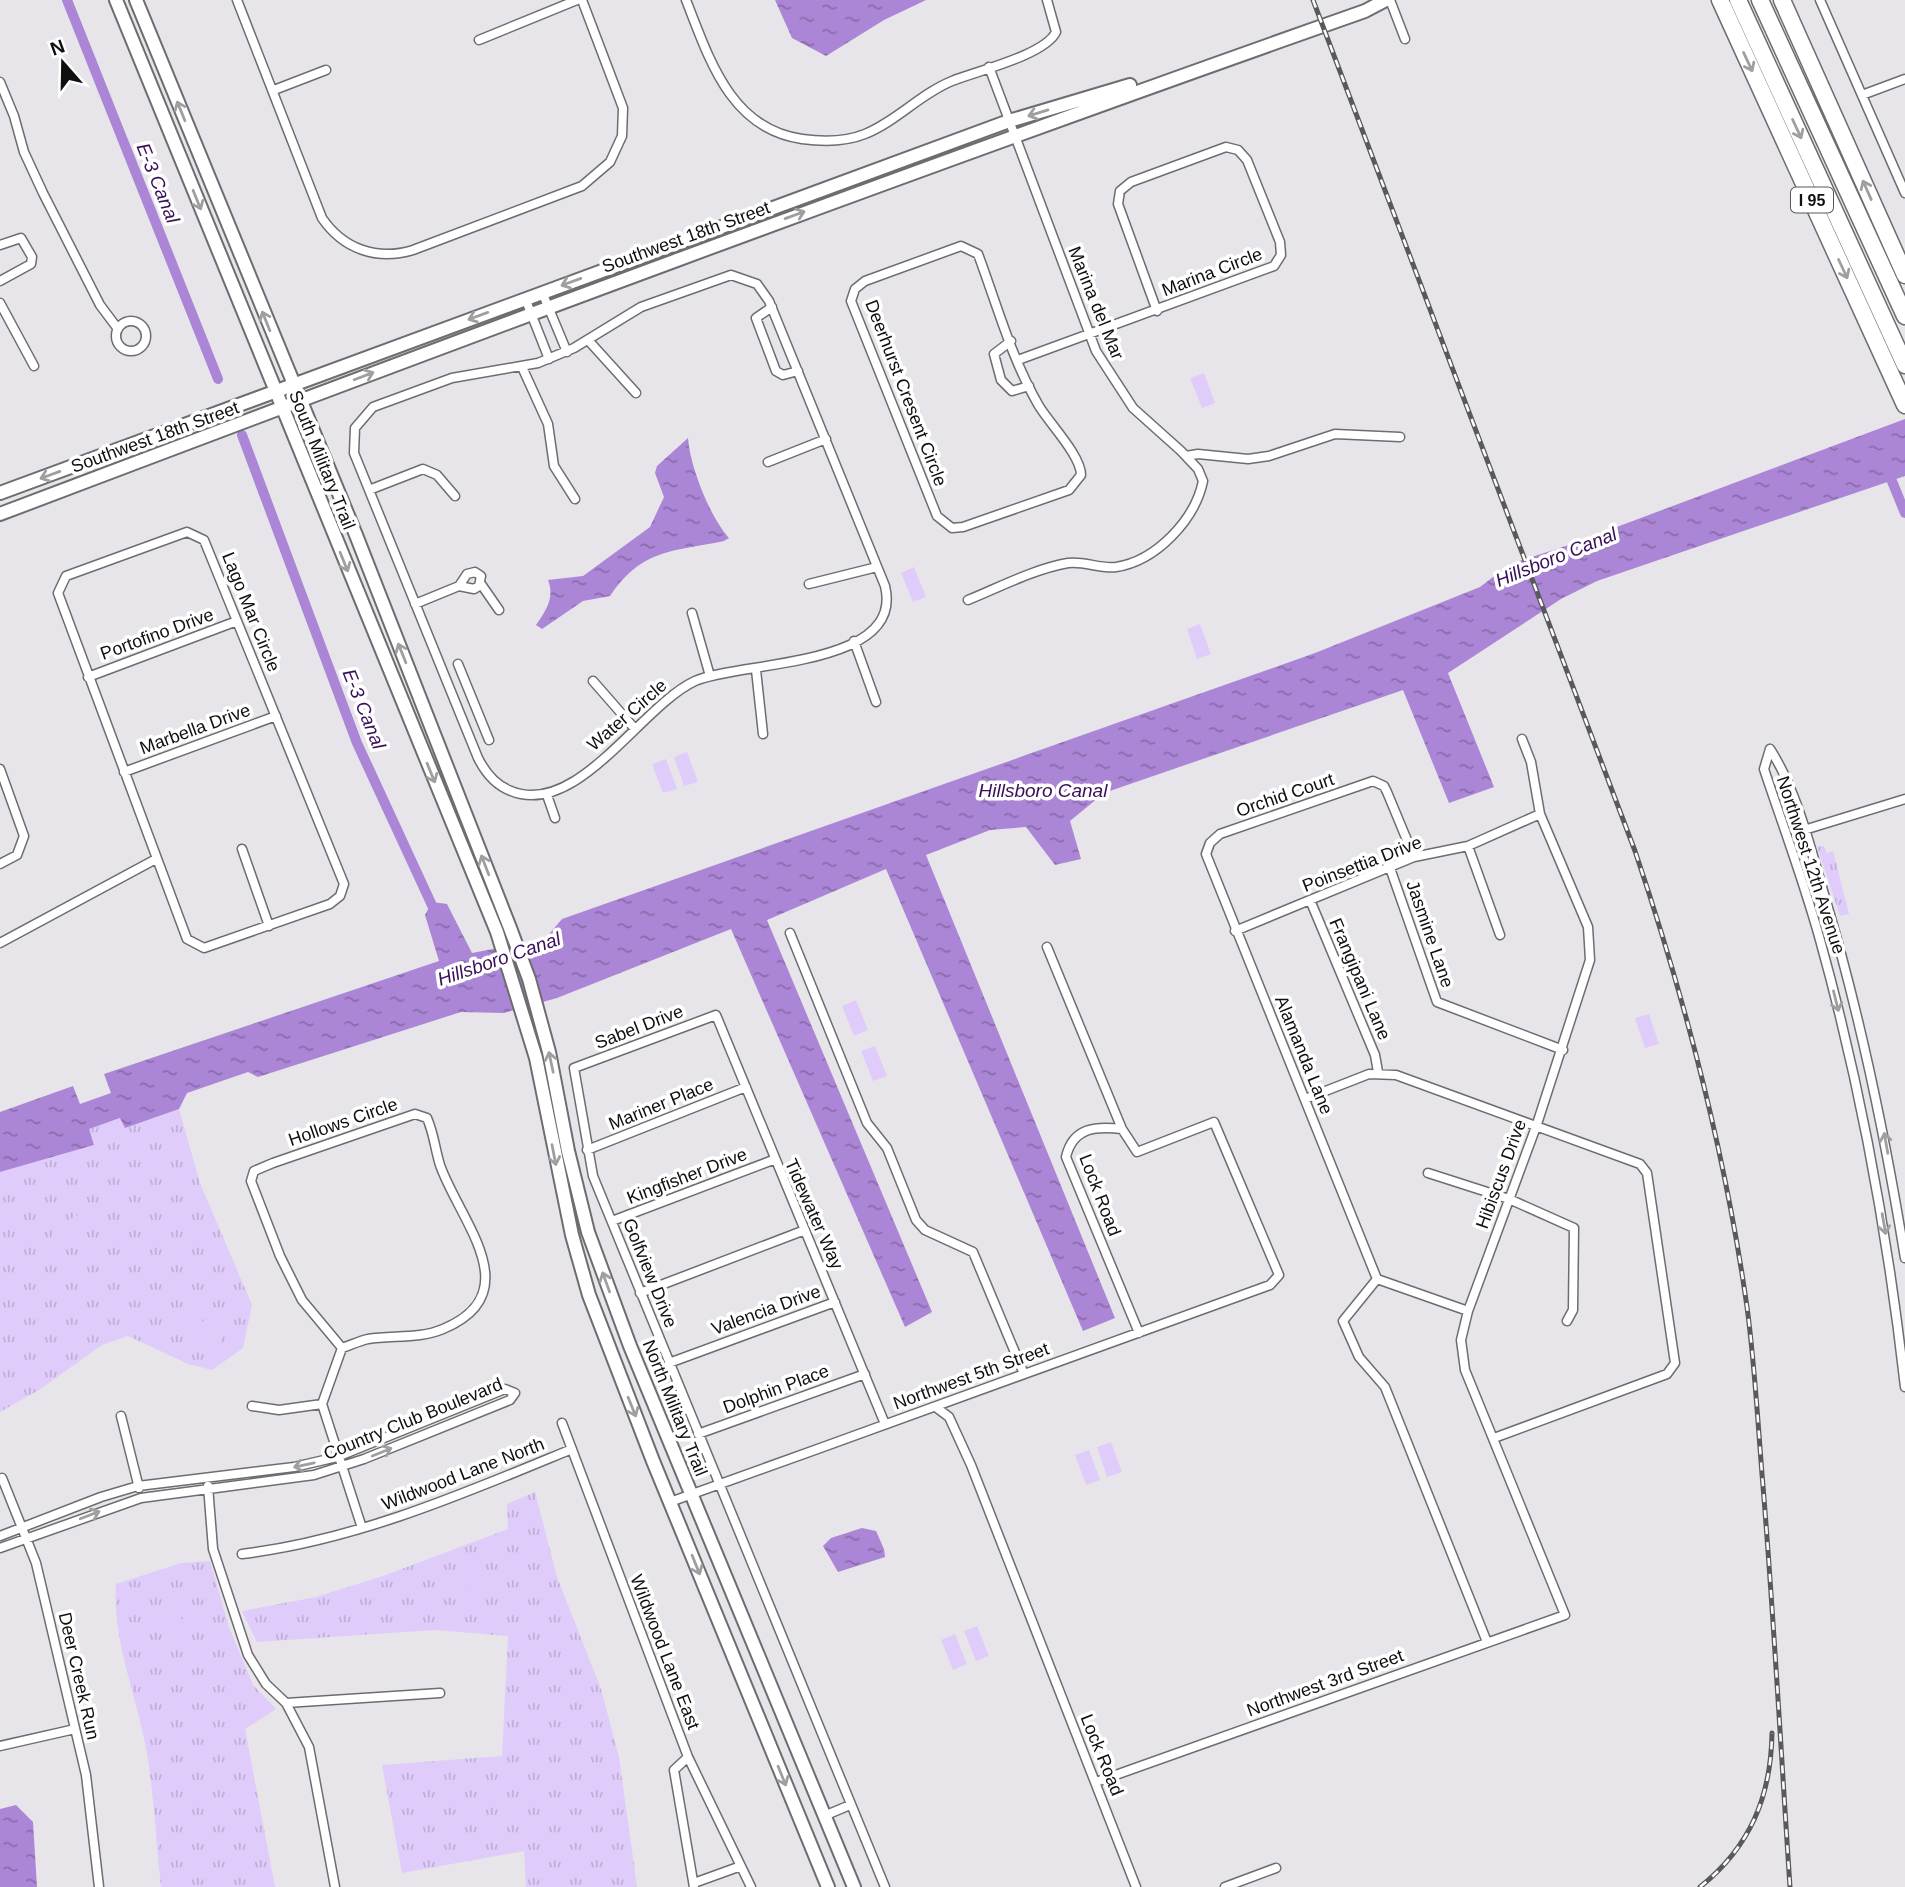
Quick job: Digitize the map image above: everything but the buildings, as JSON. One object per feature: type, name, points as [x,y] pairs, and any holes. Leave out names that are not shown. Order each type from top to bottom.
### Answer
[{"type":"highway","name":"I 95","points":[[1720,0],[1904,403]]},
{"type":"highway","points":[[1738,0],[1905,365]]},
{"type":"highway","points":[[1760,0],[1905,316]]},
{"type":"highway","points":[[1782,0],[1905,275]]},
{"type":"street","name":"South Military Trail","points":[[116,0],[497,933],[536,1058],[572,1235],[589,1295],[670,1502]]},
{"type":"street","name":"South Military Trail","points":[[136,0],[300,401],[510,928]]},
{"type":"street","points":[[237,0],[274,90],[317,210],[327,226],[341,239],[366,252],[405,252],[582,186],[610,162],[622,136],[623,108],[580,0],[479,40]]},
{"type":"street","points":[[686,0],[715,73],[731,98],[761,124],[797,139],[826,141],[865,134],[883,125],[932,90],[1052,41],[1056,23],[1047,0]]},
{"type":"street","name":"Southwest 18th Street","points":[[0,493],[1009,121],[1137,83],[1386,0]]},
{"type":"street","name":"Southwest 18th Street","points":[[0,514],[531,313],[1014,134],[1365,10],[1386,0]]},
{"type":"street","points":[[1386,0],[1405,39]]},
{"type":"street","points":[[1820,0],[1905,193]]},
{"type":"street","name":"Marina del Mar","points":[[968,600],[1069,563],[1110,567],[1129,564],[1165,541],[1193,508],[1203,481],[1198,469],[1133,408],[1108,374],[1089,334],[989,66]]},
{"type":"street","points":[[274,90],[326,70]]},
{"type":"street","points":[[1862,95],[1905,79]]},
{"type":"street","points":[[0,82],[33,172],[100,305],[118,329]]},
{"type":"street","name":"Marina Circle","points":[[1226,147],[1238,150],[1247,160],[1280,242],[1278,261],[1268,269],[1157,311],[1118,204],[1120,191],[1131,182],[1226,147]]},
{"type":"street","points":[[0,245],[22,238],[32,257],[31,264],[0,281]]},
{"type":"street","name":"Deerhurst Cresent Circle","points":[[967,247],[978,254],[1018,360],[1029,386],[1052,426],[1079,462],[1078,481],[1069,489],[963,527],[946,526],[937,516],[853,308],[852,295],[864,281],[954,248],[967,247]]},
{"type":"street","name":"Water Circle","points":[[724,276],[751,280],[762,289],[772,307],[887,593],[886,610],[876,628],[854,641],[795,662],[710,676],[679,690],[572,783],[547,795],[519,794],[494,780],[481,764],[369,490],[352,441],[358,421],[367,411],[452,377],[522,368],[567,352],[641,307],[724,276]]},
{"type":"street","points":[[542,292],[567,352]]},
{"type":"street","points":[[525,298],[549,359]]},
{"type":"street","points":[[0,303],[34,366]]},
{"type":"street","points":[[772,307],[755,318],[776,370],[783,375],[798,371]]},
{"type":"street","points":[[1018,360],[1157,311]]},
{"type":"street","points":[[588,340],[636,393]]},
{"type":"street","points":[[1011,341],[994,354],[1001,380],[1012,391],[1029,386]]},
{"type":"street","points":[[522,368],[548,424],[554,466],[575,499]]},
{"type":"street","points":[[1186,456],[1198,454],[1248,459],[1269,456],[1335,434],[1400,437]]},
{"type":"street","points":[[768,462],[826,439]]},
{"type":"street","points":[[369,490],[423,469],[437,475],[456,496]]},
{"type":"street","name":"Lago Mar Circle","points":[[180,533],[194,533],[204,540],[344,884],[336,901],[210,947],[191,944],[88,677],[60,600],[62,581],[66,576],[180,533]]},
{"type":"street","points":[[809,584],[877,567]]},
{"type":"street","points":[[415,604],[459,586],[472,571],[480,574],[481,584],[499,610]]},
{"type":"street","points":[[459,586],[474,589],[481,584]]},
{"type":"street","points":[[692,613],[710,676]]},
{"type":"street","name":"Portofino Drive","points":[[88,677],[237,621]]},
{"type":"street","points":[[854,641],[876,702]]},
{"type":"street","points":[[458,664],[489,740]]},
{"type":"street","points":[[756,670],[763,734]]},
{"type":"street","points":[[593,681],[635,729]]},
{"type":"street","name":"Marbella Drive","points":[[124,772],[276,716]]},
{"type":"street","points":[[467,730],[482,724]]},
{"type":"street","name":"Hibiscus Drive","points":[[1522,739],[1531,762],[1541,814],[1591,937],[1590,960],[1563,1050],[1468,1311],[1461,1340],[1465,1370],[1565,1615]]},
{"type":"street","name":"Northwest 12th Avenue","points":[[1905,1258],[1882,1121],[1839,944],[1804,830],[1780,764],[1770,749],[1764,769],[1820,938],[1865,1123],[1886,1234],[1905,1387]]},
{"type":"street","points":[[0,769],[24,836],[17,855],[0,864]]},
{"type":"street","name":"Orchid Court","points":[[1210,843],[1220,834],[1373,782]]},
{"type":"street","name":"Jasmine Lane","points":[[1373,782],[1384,786],[1414,857]]},
{"type":"street","points":[[547,795],[555,818]]},
{"type":"street","points":[[1804,830],[1905,799]]},
{"type":"street","name":"Poinsettia Drive","points":[[1235,931],[1414,857],[1468,846],[1541,814]]},
{"type":"street","name":"Alamanda Lane","points":[[1210,843],[1207,861],[1377,1279]]},
{"type":"street","points":[[1468,846],[1500,935]]},
{"type":"street","points":[[242,849],[269,926]]},
{"type":"street","points":[[0,943],[156,859]]},
{"type":"street","name":"Jasmine Lane","points":[[1390,867],[1437,1002],[1563,1050]]},
{"type":"street","name":"Frangipani Lane","points":[[1310,900],[1375,1055],[1378,1072]]},
{"type":"street","name":"North Military Trail","points":[[510,928],[538,1010],[588,1232],[620,1321],[853,1887]]},
{"type":"street","points":[[790,933],[867,1124],[887,1148],[916,1220],[925,1230],[973,1252],[1024,1374]]},
{"type":"street","points":[[1046,947],[1122,1129]]},
{"type":"street","name":"Sabel Drive","points":[[574,1069],[716,1015]]},
{"type":"street","name":"Tidewater Way","points":[[716,1015],[773,1160],[806,1230],[885,1424]]},
{"type":"street","name":"Golfview Drive","points":[[574,1069],[593,1176],[668,1363],[720,1483]]},
{"type":"street","points":[[1305,1099],[1378,1072],[1396,1075],[1537,1124],[1640,1164],[1647,1173],[1675,1363],[1667,1374],[1494,1438]]},
{"type":"street","name":"Mariner Place","points":[[587,1150],[746,1087]]},
{"type":"street","name":"Hollows Circle","points":[[415,1114],[427,1118],[440,1165],[480,1244],[486,1273],[483,1293],[466,1318],[440,1331],[366,1340],[342,1348],[302,1300],[251,1181],[254,1171],[415,1114]]},
{"type":"street","points":[[1865,1123],[1882,1121]]},
{"type":"street","name":"Northwest 5th Street","points":[[670,1502],[885,1424],[937,1408],[1270,1285],[1279,1276],[1214,1122],[1137,1152],[1122,1129]]},
{"type":"street","name":"Lock Road","points":[[1122,1129],[1096,1126],[1078,1133],[1069,1143],[1066,1157],[1139,1333]]},
{"type":"street","name":"Kingfisher Drive","points":[[612,1221],[773,1160]]},
{"type":"street","points":[[1428,1173],[1509,1199],[1574,1228],[1573,1310],[1567,1321]]},
{"type":"street","points":[[640,1293],[806,1230]]},
{"type":"street","points":[[1468,1311],[1377,1279],[1343,1321],[1359,1357],[1385,1387],[1487,1642]]},
{"type":"street","name":"Valencia Drive","points":[[668,1363],[835,1301]]},
{"type":"street","points":[[342,1348],[322,1404],[362,1528]]},
{"type":"street","name":"Dolphin Place","points":[[698,1434],[865,1374]]},
{"type":"street","name":"Country Club Boulevard","points":[[0,1536],[138,1486],[294,1467],[337,1457],[505,1389],[515,1393],[510,1400],[342,1466],[289,1480],[141,1498],[0,1548]]},
{"type":"street","points":[[252,1406],[279,1410],[322,1404]]},
{"type":"street","name":"Lock Road","points":[[937,1408],[949,1417],[971,1465],[1136,1887]]},
{"type":"street","points":[[121,1416],[141,1498]]},
{"type":"street","name":"Wildwood Lane East","points":[[562,1423],[688,1757],[751,1887]]},
{"type":"street","name":"Wildwood Lane North","points":[[242,1554],[362,1528],[437,1504],[572,1449]]},
{"type":"street","points":[[207,1476],[213,1549],[245,1647],[266,1684],[286,1703],[309,1747],[335,1887]]},
{"type":"street","name":"Deer Creek Run","points":[[2,1478],[36,1563],[86,1775],[99,1887]]},
{"type":"street","name":"North Military Trail","points":[[720,1483],[885,1887]]},
{"type":"street","points":[[670,1502],[828,1887]]},
{"type":"street","name":"Northwest 3rd Street","points":[[1096,1782],[1565,1615]]},
{"type":"street","points":[[286,1703],[440,1693]]},
{"type":"street","points":[[0,1746],[75,1729]]},
{"type":"street","points":[[688,1757],[674,1770],[694,1885],[741,1866]]},
{"type":"street","points":[[824,1816],[850,1805]]},
{"type":"street","points":[[1225,1887],[1276,1868]]},
{"type":"green space","points":[[1204,373],[1215,403],[1202,408],[1190,378]]},
{"type":"green space","points":[[914,567],[926,597],[913,602],[901,573]]},
{"type":"green space","points":[[1200,624],[1211,654],[1197,659],[1187,629]]},
{"type":"green space","points":[[687,752],[698,782],[684,786],[674,757]]},
{"type":"green space","points":[[666,759],[677,789],[663,793],[652,764]]},
{"type":"green space","points":[[1817,846],[1824,846],[1827,853],[1833,851],[1849,914],[1840,916]]},
{"type":"green space","points":[[856,1000],[868,1030],[854,1036],[842,1006]]},
{"type":"green space","points":[[1649,1014],[1659,1044],[1645,1048],[1635,1018]]},
{"type":"green space","points":[[875,1046],[887,1076],[873,1081],[861,1051]]},
{"type":"green space","points":[[179,1109],[200,1183],[252,1305],[243,1348],[212,1370],[188,1364],[128,1336],[102,1345],[39,1390],[0,1412],[0,1172],[94,1145],[88,1129],[121,1118],[125,1128]]},
{"type":"green space","points":[[76,1215],[83,1220],[81,1231],[68,1242],[51,1243],[52,1233]]},
{"type":"green space","points":[[194,1314],[219,1334],[222,1342],[219,1345],[208,1348],[194,1342],[187,1329],[188,1317]]},
{"type":"green space","points":[[1111,1442],[1122,1472],[1107,1477],[1097,1447]]},
{"type":"green space","points":[[1089,1450],[1100,1480],[1086,1485],[1075,1455]]},
{"type":"green space","points":[[535,1492],[557,1577],[601,1689],[619,1757],[637,1887],[526,1887],[524,1851],[402,1873],[382,1765],[502,1756],[508,1636],[435,1630],[257,1642],[242,1611],[316,1597],[383,1576],[508,1529],[507,1504]]},
{"type":"green space","points":[[210,1561],[229,1627],[253,1685],[276,1709],[245,1729],[275,1887],[161,1887],[149,1765],[121,1646],[116,1584],[181,1563]]},
{"type":"green space","points":[[480,1572],[503,1576],[506,1585],[486,1594],[466,1587],[464,1581],[467,1576]]},
{"type":"green space","points":[[158,1612],[179,1615],[185,1624],[184,1632],[177,1634],[151,1629],[149,1621]]},
{"type":"green space","points":[[977,1626],[989,1656],[976,1661],[964,1631]]},
{"type":"green space","points":[[955,1634],[967,1664],[953,1670],[941,1640]]},
{"type":"water","points":[[775,0],[926,0],[884,20],[826,56],[792,38]]},
{"type":"water","name":"Hillsboro Canal","points":[[1905,419],[1905,476],[1597,581],[1561,599],[1448,673],[1494,787],[1449,803],[1403,690],[1104,793],[1070,821],[1081,859],[1055,865],[1026,827],[990,830],[926,855],[1115,1318],[1083,1331],[886,869],[767,920],[932,1312],[905,1327],[731,929],[557,998],[504,1013],[461,1012],[258,1077],[248,1072],[187,1093],[179,1109],[125,1128],[120,1118],[89,1129],[94,1145],[0,1172],[0,1112],[73,1086],[80,1104],[111,1093],[104,1074],[439,961],[425,915],[432,902],[447,904],[472,953],[545,939],[562,919],[1315,653],[1480,587],[1510,564],[1566,546]]},
{"type":"water","points":[[688,438],[702,491],[715,518],[729,538],[647,560],[622,580],[610,596],[583,601],[542,629],[536,625],[550,598],[548,580],[583,576],[650,527],[664,497],[655,473],[657,466]]},
{"type":"water","points":[[862,1528],[876,1531],[885,1557],[838,1572],[823,1546],[831,1538]]},
{"type":"water","points":[[16,1805],[33,1822],[37,1887],[0,1887],[0,1809]]},
{"type":"waterway","name":"E-3 Canal","points":[[67,0],[218,379]]},
{"type":"waterway","name":"E-3 Canal","points":[[242,435],[357,743],[436,914]]},
{"type":"waterway","points":[[1887,469],[1905,513]]},
{"type":"railway","points":[[1313,0],[1635,851],[1671,963],[1702,1076],[1727,1191],[1750,1329],[1771,1586],[1790,1887]]},
{"type":"railway","points":[[1700,1887],[1732,1855],[1754,1819],[1767,1778],[1772,1733]]}]
